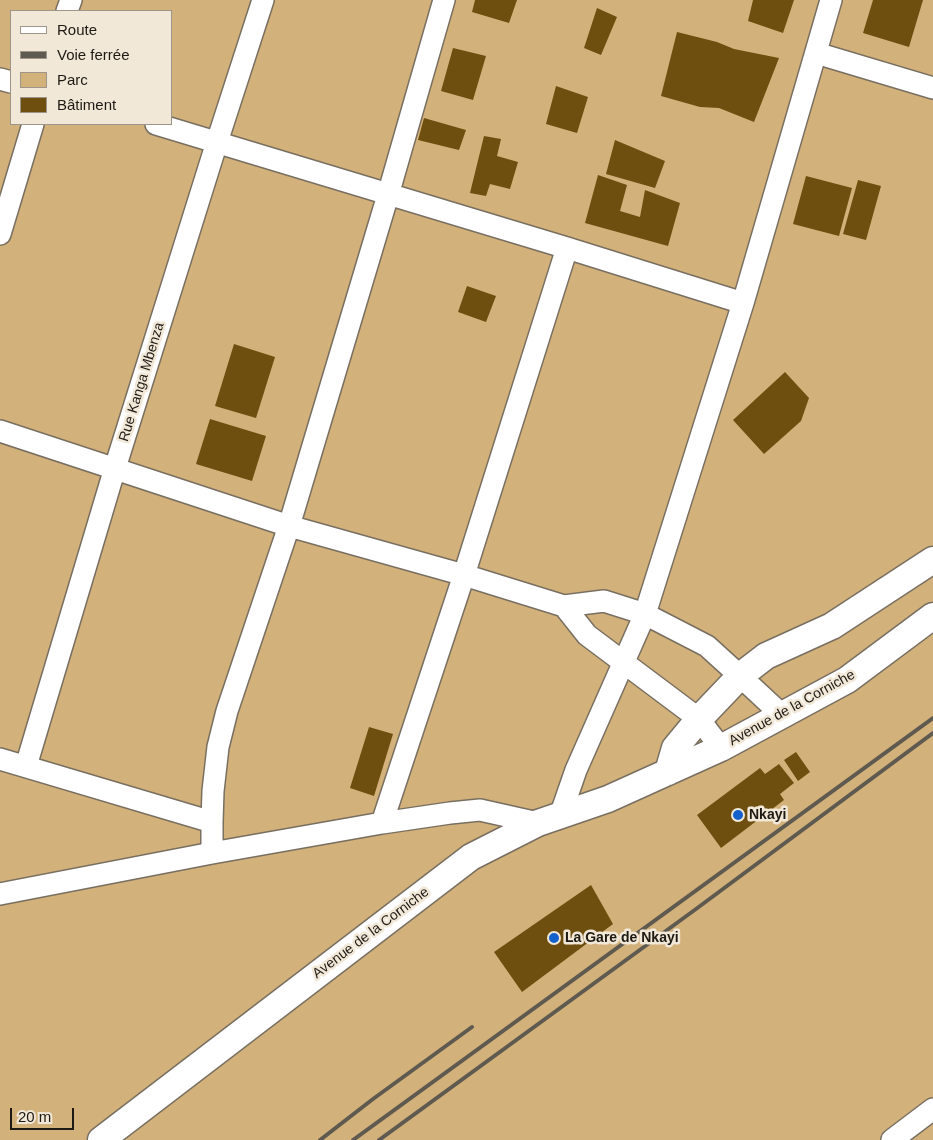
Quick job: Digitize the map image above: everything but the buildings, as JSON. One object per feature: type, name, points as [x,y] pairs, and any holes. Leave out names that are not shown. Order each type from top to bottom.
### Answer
[{"type":"street","name":"Rue Kanga Mbenza","points":[[26,766],[115,468],[263,0]]},
{"type":"street","points":[[212,853],[213,791],[218,748],[227,711],[289,526],[444,0]]},
{"type":"street","points":[[0,894],[212,853],[450,812],[480,810],[549,819],[576,770],[645,614],[743,303],[831,0]]},
{"type":"street","points":[[816,53],[933,88]]},
{"type":"street","points":[[0,234],[33,125]]},
{"type":"street","points":[[159,125],[568,248],[743,303]]},
{"type":"street","points":[[382,823],[464,575],[568,248]]},
{"type":"street","points":[[0,431],[289,526],[464,575],[564,606],[604,601],[645,614],[706,646],[782,715]]},
{"type":"street","points":[[668,772],[675,748],[698,719],[740,676],[766,656],[832,626],[933,560]]},
{"type":"street","points":[[564,606],[587,635],[698,719],[721,748]]},
{"type":"street","name":"Avenue de la Corniche","points":[[101,1140],[471,857],[549,819],[608,799],[721,748],[847,680],[933,616]]},
{"type":"street","points":[[0,759],[212,822]]},
{"type":"street","points":[[892,1140],[933,1109]]},
{"type":"green space","points":[[0,0],[933,0],[933,1140],[0,1140]]},
{"type":"railway","points":[[353,1140],[933,718]]},
{"type":"railway","points":[[379,1140],[696,909],[933,733]]},
{"type":"railway","points":[[320,1140],[472,1027]]},
{"type":"place","name":"Nkayi","points":[[738,815]]},
{"type":"place","name":"La Gare de Nkayi","points":[[554,938]]}]
